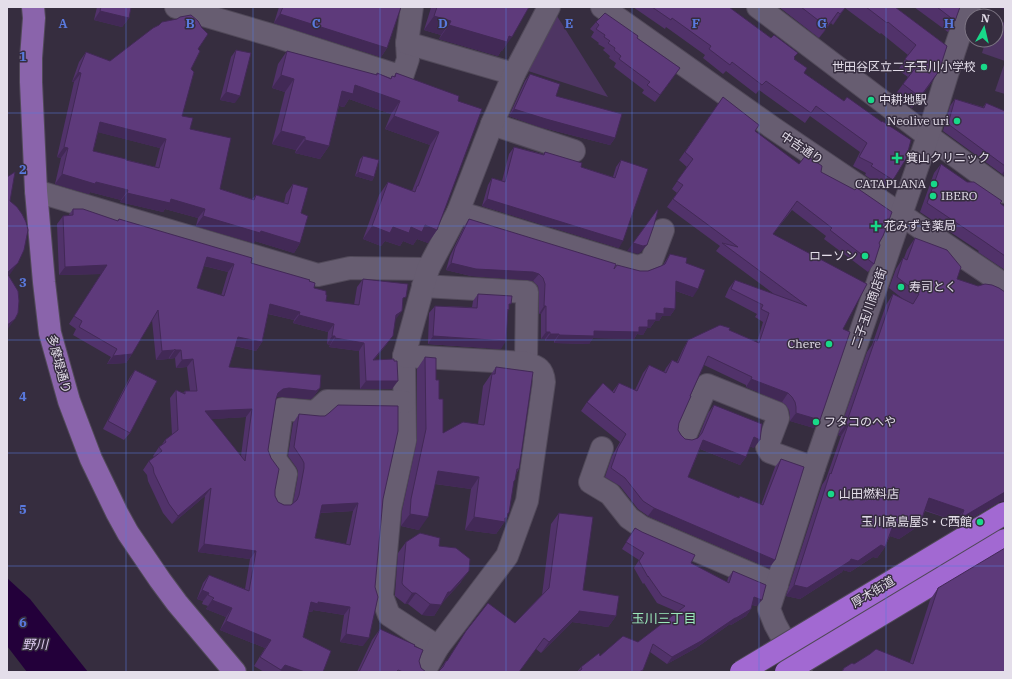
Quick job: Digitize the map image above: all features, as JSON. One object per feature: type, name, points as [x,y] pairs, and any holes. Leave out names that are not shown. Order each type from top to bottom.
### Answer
[{"type":"highway","name":"厚木街道","points":[[741,672],[1005,513]]},
{"type":"highway","name":"厚木街道","points":[[786,672],[1005,540]]},
{"type":"main road","name":"多摩堤通り","points":[[33,7],[34,18],[31,82],[36,191],[45,290],[50,333],[69,401],[91,459],[128,533],[177,602],[235,672]]},
{"type":"street","points":[[176,7],[278,37],[402,77],[408,60],[407,43],[412,7]]},
{"type":"street","points":[[438,647],[389,615],[382,596],[390,509],[405,441],[404,356],[426,278],[458,212],[492,124],[514,74],[549,7]]},
{"type":"street","name":"中吉通り","points":[[602,7],[766,124],[1005,285]]},
{"type":"street","points":[[758,7],[928,136],[1005,192]]},
{"type":"street","name":"二子玉川商店街","points":[[801,672],[775,624],[769,609],[814,468],[902,215],[969,7]]},
{"type":"street","points":[[936,38],[954,52]]},
{"type":"street","points":[[407,43],[514,74]]},
{"type":"street","points":[[492,124],[574,151]]},
{"type":"street","points":[[36,191],[318,274],[350,268],[527,292],[526,363]]},
{"type":"street","points":[[458,212],[638,267],[651,262],[663,230]]},
{"type":"street","points":[[404,356],[526,363],[538,367],[543,374],[544,382],[527,501],[507,556],[438,647],[424,672]]},
{"type":"street","points":[[685,436],[707,385],[777,413],[778,418],[767,447],[770,452],[814,468]]},
{"type":"street","points":[[281,501],[286,474],[276,459],[282,409],[315,412],[327,401],[404,402]]},
{"type":"street","points":[[602,448],[590,482],[610,494],[629,518],[642,527],[777,585]]},
{"type":"shaded area","points":[[557,16],[608,97],[525,70]]},
{"type":"shaded area","points":[[1005,23],[1005,61],[982,53],[984,48],[1004,48]]},
{"type":"shaded area","points":[[1005,62],[1005,94],[995,91]]},
{"type":"water","name":"野川","points":[[7,578],[30,599],[88,672],[27,672],[7,646]]},
{"type":"building","points":[[101,7],[131,7],[129,18],[100,11]]},
{"type":"building","points":[[283,7],[401,7],[387,48],[280,14]]},
{"type":"building","points":[[437,7],[529,7],[512,37],[509,36],[507,42],[449,25],[451,21],[434,16]]},
{"type":"building","points":[[652,7],[729,7],[771,38],[774,35],[798,53],[794,59],[807,68],[804,73],[844,101],[847,97],[882,122],[911,140],[906,159],[893,180],[871,166],[873,164],[859,157],[867,143],[816,106],[811,113],[766,81],[762,85],[732,62],[730,65],[709,49],[711,46],[672,18],[671,20]]},
{"type":"building","points":[[801,7],[846,7],[840,14],[838,12],[827,27]]},
{"type":"building","points":[[866,7],[895,7],[947,46],[939,71],[920,97],[903,84],[916,67],[905,59],[916,45],[888,22],[887,23]]},
{"type":"building","points":[[937,7],[960,7],[955,21]]},
{"type":"building","points":[[605,13],[638,36],[637,38],[680,68],[660,95],[647,85],[650,82],[619,59],[621,56],[614,50],[615,48],[608,43],[610,41],[604,37],[605,35],[596,29],[599,25],[596,22]]},
{"type":"building","points":[[191,15],[198,21],[208,34],[198,49],[200,51],[191,69],[194,72],[182,116],[193,118],[190,129],[231,138],[220,189],[254,200],[256,195],[288,204],[293,184],[308,188],[301,213],[308,216],[300,243],[203,216],[205,209],[171,199],[170,203],[127,193],[128,190],[96,182],[95,184],[62,174],[68,148],[64,147],[81,73],[78,72],[86,52],[110,61],[162,22]],"holes":[[[100,122],[166,139],[159,168],[93,151]]]},
{"type":"building","points":[[236,50],[251,53],[240,96],[226,92]]},
{"type":"building","points":[[287,51],[377,75],[377,73],[391,79],[392,76],[395,77],[396,73],[459,96],[458,101],[482,109],[437,230],[425,225],[422,232],[411,227],[409,233],[393,227],[390,233],[372,226],[388,182],[415,192],[439,132],[394,116],[400,101],[355,85],[353,94],[342,91],[329,146],[305,140],[305,137],[281,131],[294,79],[281,75]]},
{"type":"building","points":[[530,74],[560,84],[556,96],[622,114],[615,138],[514,109]]},
{"type":"building","points":[[723,97],[759,125],[755,131],[799,164],[806,155],[822,166],[821,172],[855,190],[857,188],[892,212],[879,243],[880,245],[874,264],[830,230],[832,228],[797,201],[773,234],[867,284],[843,329],[850,332],[820,420],[796,413],[795,402],[788,393],[751,379],[752,377],[708,356],[679,423],[678,430],[685,439],[692,440],[698,438],[702,433],[714,405],[762,424],[760,440],[754,437],[746,457],[703,440],[688,477],[739,498],[740,496],[763,505],[781,459],[804,467],[775,560],[654,508],[643,501],[625,478],[611,468],[618,448],[626,434],[587,402],[603,383],[614,393],[619,383],[637,391],[649,365],[666,373],[672,360],[678,363],[688,340],[720,325],[730,328],[729,330],[759,343],[769,313],[761,309],[763,305],[731,289],[735,280],[807,306],[722,243],[738,247],[673,199],[683,185],[677,181],[693,159],[685,152]]},
{"type":"building","points":[[955,99],[984,108],[986,103],[1005,111],[1005,166],[948,124]]},
{"type":"building","points":[[514,147],[544,155],[545,152],[582,163],[581,167],[615,178],[621,160],[648,169],[623,241],[487,199],[492,178],[505,182]]},
{"type":"building","points":[[363,156],[379,160],[374,177],[358,172]]},
{"type":"building","points":[[941,164],[967,182],[974,182],[1002,201],[1000,203],[1005,207],[1005,256],[927,203]]},
{"type":"building","points":[[15,172],[10,201],[22,214],[28,230],[24,250],[18,263],[7,273],[7,177]]},
{"type":"building","points":[[73,209],[83,209],[118,221],[119,219],[252,258],[251,263],[310,280],[309,281],[315,283],[314,288],[326,291],[326,301],[359,305],[363,279],[408,284],[406,297],[403,298],[402,311],[396,315],[393,336],[373,360],[394,359],[394,361],[397,361],[398,381],[366,381],[364,343],[335,338],[335,336],[332,336],[334,324],[299,315],[300,312],[270,304],[262,342],[238,337],[229,367],[321,375],[320,388],[316,391],[289,388],[283,389],[278,393],[276,399],[268,450],[271,458],[279,469],[275,496],[278,502],[284,505],[291,505],[297,500],[304,468],[304,463],[294,447],[299,414],[325,416],[338,405],[398,406],[398,431],[383,499],[375,587],[378,597],[369,638],[346,634],[350,607],[311,602],[303,637],[331,651],[323,672],[305,672],[285,665],[281,670],[260,657],[271,640],[226,621],[232,608],[212,600],[214,598],[208,595],[209,593],[202,590],[209,575],[249,591],[256,551],[204,544],[211,488],[178,516],[169,504],[149,461],[162,451],[159,447],[166,442],[165,440],[178,430],[176,390],[185,394],[185,391],[197,391],[193,359],[182,360],[181,350],[175,349],[162,351],[158,310],[132,354],[113,356],[117,349],[79,327],[82,321],[74,316],[107,265],[65,267],[63,216],[73,215]],"holes":[[[207,257],[234,264],[224,296],[197,288]],[[252,409],[245,461],[205,411]],[[358,503],[350,545],[315,538],[322,505]]]},
{"type":"building","points":[[657,210],[654,225],[647,245],[643,246],[633,243]]},
{"type":"building","points":[[469,219],[616,264],[614,269],[617,265],[640,271],[648,271],[665,264],[670,254],[687,258],[686,263],[705,270],[698,289],[676,281],[675,309],[664,308],[664,314],[656,313],[656,320],[648,320],[648,327],[639,327],[639,332],[594,331],[594,336],[550,334],[550,332],[546,332],[546,306],[544,306],[545,284],[543,278],[539,274],[533,272],[476,269],[451,263],[455,248]]},
{"type":"building","points":[[915,238],[947,250],[961,267],[957,279],[978,286],[985,284],[992,285],[1005,292],[1005,492],[961,518],[964,510],[929,498],[922,518],[906,527],[894,523],[885,547],[881,545],[858,561],[851,559],[807,588],[794,585],[830,473],[831,474],[848,425],[846,424],[875,340],[877,341],[893,294],[913,304],[919,294],[897,277],[903,258],[907,260]]},
{"type":"building","points":[[7,273],[18,291],[19,301],[18,313],[15,319],[7,325]]},
{"type":"building","points":[[478,294],[512,296],[511,304],[509,304],[509,310],[508,309],[506,341],[433,336],[435,306],[477,308]]},
{"type":"building","points":[[425,357],[436,358],[436,380],[439,380],[439,399],[443,399],[443,433],[463,422],[484,425],[492,374],[495,374],[496,367],[533,372],[519,469],[517,469],[509,513],[507,518],[505,518],[505,522],[474,517],[479,477],[438,471],[428,517],[410,514],[411,499],[426,429]]},
{"type":"building","points":[[135,370],[157,381],[130,433],[108,421]]},
{"type":"building","points":[[559,513],[593,517],[583,590],[619,596],[616,616],[579,611],[549,642],[544,638],[519,672],[438,672],[443,667],[466,631],[488,603],[515,623],[549,588]]},
{"type":"building","points":[[635,528],[695,555],[691,563],[729,583],[733,571],[766,585],[762,600],[754,597],[751,609],[701,641],[672,657],[653,644],[643,670],[639,672],[578,672],[582,669],[581,667],[599,653],[600,656],[623,636],[638,642],[685,606],[662,596],[648,577],[639,561],[644,553],[626,542]]},
{"type":"building","points":[[420,533],[440,538],[439,546],[456,548],[470,559],[469,571],[450,592],[448,592],[441,605],[430,604],[416,593],[412,593],[402,583],[406,542]]},
{"type":"building","points":[[1005,548],[1005,672],[842,672],[844,668],[852,663],[854,664],[876,649],[913,664],[938,588]]},
{"type":"building","points":[[380,629],[423,650],[419,661],[421,668],[426,672],[403,672],[398,670],[396,672],[359,672]]},
{"type":"place","name":"世田谷区立二子玉川小学校","points":[[984,67]]},
{"type":"place","name":"中耕地駅","points":[[871,100]]},
{"type":"place","name":"Neolive uri","points":[[957,121]]},
{"type":"place","name":"箕山クリニック","points":[[897,158]]},
{"type":"place","name":"CATAPLANA","points":[[934,184]]},
{"type":"place","name":"IBERO","points":[[933,196]]},
{"type":"place","name":"花みずき薬局","points":[[876,226]]},
{"type":"place","name":"ローソン","points":[[865,256]]},
{"type":"place","name":"寿司とく","points":[[901,287]]},
{"type":"place","name":"Chere","points":[[829,344]]},
{"type":"place","name":"フタコのへや","points":[[816,422]]},
{"type":"place","name":"山田燃料店","points":[[831,494]]},
{"type":"place","name":"玉川高島屋S・C西館","points":[[980,522]]},
{"type":"district","name":"玉川三丁目","points":[[664,618]]}]
